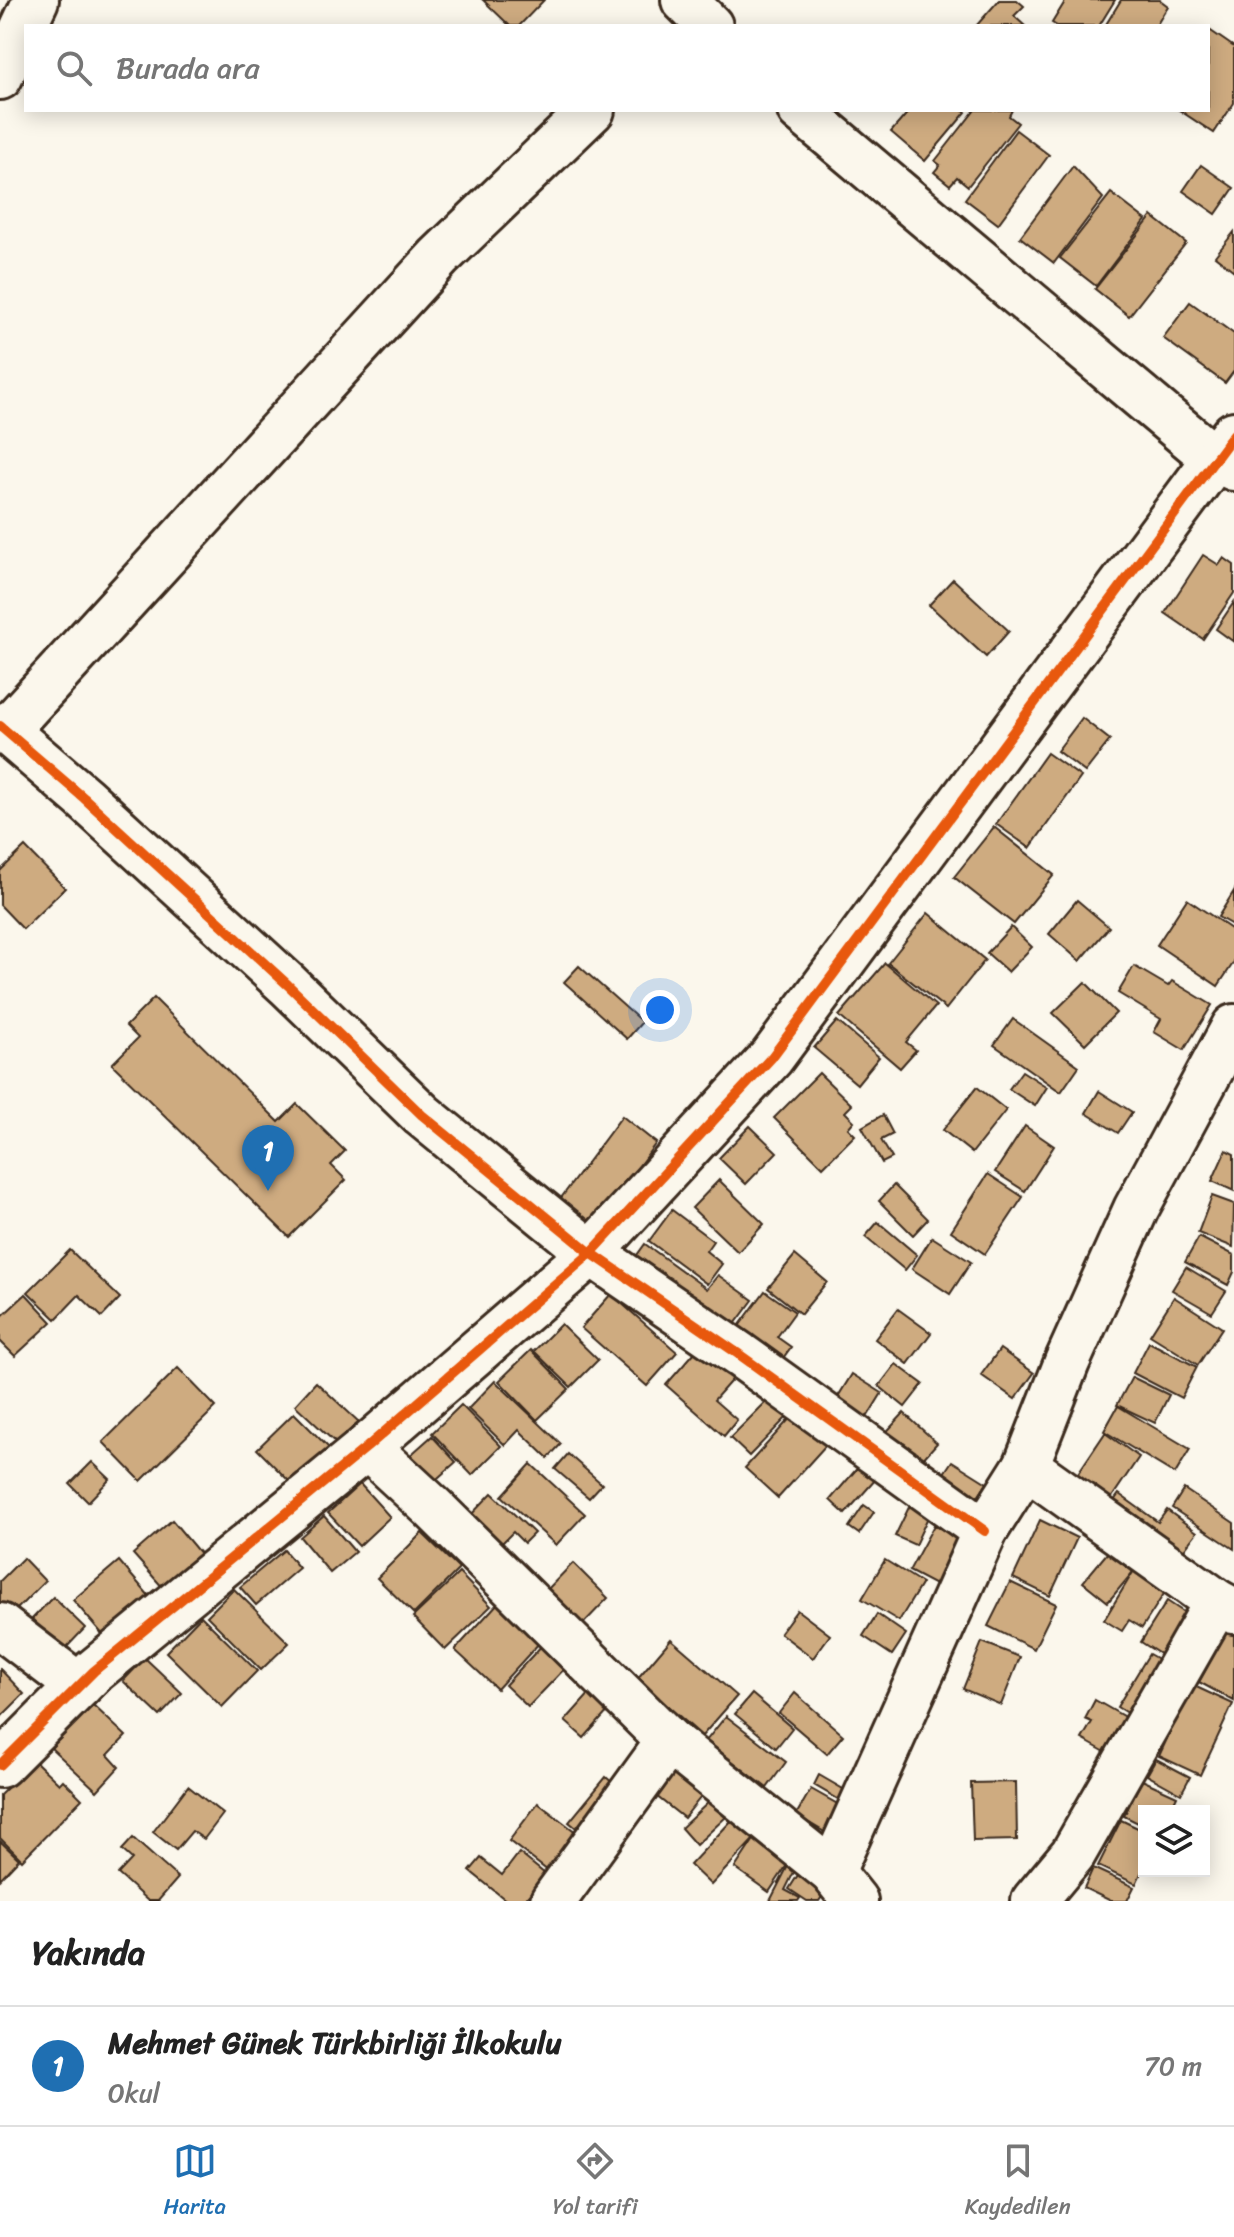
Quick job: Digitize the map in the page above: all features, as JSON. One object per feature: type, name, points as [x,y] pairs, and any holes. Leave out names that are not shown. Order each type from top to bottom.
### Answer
[{"type":"street","points":[[25,24],[36,0]]},
{"type":"street","points":[[0,77],[24,26]]},
{"type":"street","points":[[590,112],[439,257],[3,728],[277,975],[422,1115],[591,1253],[740,1355],[985,1531]]},
{"type":"street","points":[[0,1765],[79,1686],[118,1652],[367,1447],[591,1253],[772,1057],[1228,454],[802,112]]},
{"type":"street","points":[[367,1447],[669,1741],[843,1891],[985,1531],[1026,1466],[1067,1362],[1136,1209],[1234,1027]]},
{"type":"street","points":[[1026,1466],[1226,1607],[1073,1854],[1034,1901]]},
{"type":"street","points":[[0,1626],[79,1686]]},
{"type":"street","points":[[553,1901],[669,1741]]},
{"type":"building","points":[[483,0],[544,0],[521,24],[508,24]]},
{"type":"building","points":[[999,0],[1017,0],[1024,6],[1014,16],[1023,24],[978,24]]},
{"type":"building","points":[[1066,0],[1115,0],[1100,24],[1052,23]]},
{"type":"building","points":[[1121,0],[1160,0],[1168,6],[1157,24],[1106,24]]},
{"type":"building","points":[[1210,30],[1234,47],[1234,103],[1214,133],[1182,112],[1210,112]]},
{"type":"building","points":[[908,112],[966,112],[925,161],[891,132]]},
{"type":"building","points":[[973,112],[1011,112],[1009,116],[1018,123],[968,186],[957,177],[950,185],[934,172],[940,165],[935,161]]},
{"type":"building","points":[[1016,130],[1049,155],[998,224],[965,199]]},
{"type":"building","points":[[1201,165],[1234,188],[1216,214],[1183,191]]},
{"type":"building","points":[[1073,166],[1103,198],[1054,263],[1020,237]]},
{"type":"building","points":[[1111,193],[1146,220],[1096,286],[1060,258]]},
{"type":"building","points":[[1152,216],[1186,243],[1129,316],[1095,289]]},
{"type":"building","points":[[1234,232],[1234,271],[1215,256]]},
{"type":"building","points":[[1190,302],[1234,334],[1234,371],[1225,383],[1163,338]]},
{"type":"building","points":[[1203,555],[1219,565],[1224,558],[1234,565],[1234,593],[1203,639],[1165,613]]},
{"type":"building","points":[[953,579],[1009,631],[986,657],[929,605]]},
{"type":"building","points":[[1234,602],[1234,642],[1216,629]]},
{"type":"building","points":[[1082,718],[1110,740],[1085,772],[1057,751]]},
{"type":"building","points":[[1047,753],[1081,777],[1030,848],[996,824]]},
{"type":"building","points":[[994,827],[1054,875],[1014,924],[954,877]]},
{"type":"building","points":[[25,847],[65,888],[23,929],[0,905],[0,871]]},
{"type":"building","points":[[1234,891],[1234,926],[1218,917]]},
{"type":"building","points":[[1187,899],[1234,931],[1234,962],[1218,986],[1157,945]]},
{"type":"building","points":[[1077,900],[1109,927],[1080,961],[1049,934]]},
{"type":"building","points":[[928,913],[985,960],[946,1009],[888,963]]},
{"type":"building","points":[[1011,927],[1032,947],[1008,972],[987,953]]},
{"type":"building","points":[[885,963],[936,1006],[906,1042],[916,1050],[900,1068],[839,1016]]},
{"type":"building","points":[[579,966],[642,1022],[627,1039],[564,982]]},
{"type":"building","points":[[1134,966],[1168,986],[1172,981],[1212,1005],[1184,1050],[1154,1032],[1161,1019],[1118,993]]},
{"type":"building","points":[[1085,982],[1116,1013],[1085,1044],[1053,1013]]},
{"type":"building","points":[[154,998],[279,1122],[297,1104],[345,1151],[331,1165],[346,1180],[289,1237],[112,1064],[138,1038],[126,1026]]},
{"type":"building","points":[[1013,1019],[1079,1066],[1061,1092],[994,1045]]},
{"type":"building","points":[[837,1021],[879,1057],[857,1084],[814,1048]]},
{"type":"building","points":[[1022,1071],[1047,1087],[1035,1106],[1009,1089]]},
{"type":"building","points":[[819,1073],[852,1105],[845,1112],[854,1121],[848,1128],[855,1135],[823,1167],[774,1118]]},
{"type":"building","points":[[977,1087],[1006,1110],[972,1153],[943,1130]]},
{"type":"building","points":[[1099,1091],[1132,1112],[1118,1133],[1086,1113]]},
{"type":"building","points":[[883,1115],[893,1134],[881,1140],[892,1158],[882,1163],[862,1127]]},
{"type":"building","points":[[622,1116],[656,1143],[592,1228],[558,1202]]},
{"type":"building","points":[[750,1126],[777,1152],[746,1184],[719,1158]]},
{"type":"building","points":[[1025,1126],[1054,1146],[1025,1191],[995,1172]]},
{"type":"building","points":[[1226,1150],[1234,1154],[1234,1191],[1212,1181]]},
{"type":"building","points":[[988,1174],[1023,1197],[985,1254],[951,1231]]},
{"type":"building","points":[[719,1180],[764,1224],[738,1252],[692,1208]]},
{"type":"building","points":[[894,1185],[928,1219],[913,1235],[879,1201]]},
{"type":"building","points":[[1212,1196],[1234,1204],[1233,1247],[1198,1233]]},
{"type":"building","points":[[672,1210],[713,1241],[706,1251],[722,1264],[707,1284],[649,1241]]},
{"type":"building","points":[[878,1222],[917,1255],[905,1270],[865,1237]]},
{"type":"building","points":[[932,1237],[971,1262],[950,1294],[912,1269]]},
{"type":"building","points":[[1199,1237],[1234,1255],[1234,1272],[1228,1285],[1185,1262]]},
{"type":"building","points":[[645,1244],[707,1289],[718,1275],[753,1300],[729,1332],[632,1262]]},
{"type":"building","points":[[70,1250],[120,1298],[102,1317],[79,1295],[56,1319],[28,1292]]},
{"type":"building","points":[[795,1255],[827,1282],[801,1314],[768,1288]]},
{"type":"building","points":[[1186,1267],[1226,1291],[1212,1313],[1172,1290]]},
{"type":"building","points":[[765,1291],[795,1312],[777,1337],[791,1347],[778,1365],[734,1333]]},
{"type":"building","points":[[26,1294],[52,1322],[15,1356],[0,1341],[0,1318]]},
{"type":"building","points":[[611,1294],[677,1352],[647,1386],[581,1328]]},
{"type":"building","points":[[1174,1297],[1222,1328],[1198,1365],[1150,1335]]},
{"type":"building","points":[[898,1309],[931,1333],[908,1364],[875,1339]]},
{"type":"building","points":[[561,1324],[598,1360],[571,1387],[534,1351]]},
{"type":"building","points":[[1149,1342],[1197,1367],[1181,1398],[1133,1373]]},
{"type":"building","points":[[702,1344],[737,1374],[714,1400],[737,1420],[724,1436],[666,1385]]},
{"type":"building","points":[[1000,1349],[1034,1373],[1015,1399],[981,1375]]},
{"type":"building","points":[[531,1350],[569,1389],[537,1420],[499,1381]]},
{"type":"building","points":[[896,1364],[923,1384],[905,1407],[879,1386]]},
{"type":"building","points":[[178,1368],[216,1407],[141,1481],[103,1442]]},
{"type":"building","points":[[852,1374],[882,1393],[861,1427],[831,1408]]},
{"type":"building","points":[[1132,1377],[1169,1395],[1155,1423],[1117,1405]]},
{"type":"building","points":[[495,1381],[561,1444],[548,1458],[519,1430],[505,1445],[468,1409]]},
{"type":"building","points":[[316,1382],[359,1422],[338,1445],[295,1405]]},
{"type":"building","points":[[772,1396],[790,1414],[749,1456],[730,1438]]},
{"type":"building","points":[[461,1405],[501,1446],[472,1475],[432,1433]]},
{"type":"building","points":[[1118,1406],[1190,1449],[1175,1474],[1104,1431]]},
{"type":"building","points":[[294,1413],[330,1449],[293,1485],[257,1449]]},
{"type":"building","points":[[904,1413],[937,1443],[913,1470],[879,1440]]},
{"type":"building","points":[[793,1415],[826,1445],[778,1498],[745,1468]]},
{"type":"building","points":[[1105,1433],[1139,1457],[1104,1509],[1070,1485]]},
{"type":"building","points":[[432,1436],[456,1462],[430,1485],[406,1459]]},
{"type":"building","points":[[568,1454],[602,1484],[589,1498],[555,1469]]},
{"type":"building","points":[[952,1461],[987,1483],[974,1504],[938,1482]]},
{"type":"building","points":[[92,1462],[110,1479],[88,1502],[70,1484]]},
{"type":"building","points":[[531,1464],[585,1514],[556,1545],[502,1496]]},
{"type":"building","points":[[860,1465],[876,1479],[845,1514],[830,1500]]},
{"type":"building","points":[[360,1484],[390,1517],[359,1546],[328,1513]]},
{"type":"building","points":[[1184,1489],[1234,1523],[1234,1549],[1172,1508]]},
{"type":"building","points":[[492,1493],[534,1533],[524,1543],[513,1532],[496,1549],[466,1520]]},
{"type":"building","points":[[1119,1494],[1158,1522],[1167,1510],[1197,1532],[1176,1560],[1108,1509]]},
{"type":"building","points":[[864,1505],[874,1512],[859,1534],[849,1527]]},
{"type":"building","points":[[910,1505],[929,1515],[915,1545],[895,1536]]},
{"type":"building","points":[[324,1516],[355,1552],[330,1573],[300,1537]]},
{"type":"building","points":[[172,1520],[202,1556],[164,1589],[133,1554]]},
{"type":"building","points":[[1040,1520],[1077,1538],[1050,1596],[1013,1578]]},
{"type":"building","points":[[934,1525],[967,1543],[943,1589],[909,1571]]},
{"type":"building","points":[[422,1533],[459,1569],[414,1614],[377,1578]]},
{"type":"building","points":[[284,1550],[299,1568],[256,1605],[240,1587]]},
{"type":"building","points":[[1108,1552],[1133,1572],[1108,1602],[1083,1582]]},
{"type":"building","points":[[23,1558],[45,1581],[13,1613],[0,1601],[0,1581]]},
{"type":"building","points":[[885,1560],[922,1583],[899,1621],[862,1599]]},
{"type":"building","points":[[119,1561],[150,1597],[104,1636],[73,1600]]},
{"type":"building","points":[[573,1563],[608,1598],[580,1627],[544,1593]]},
{"type":"building","points":[[1135,1569],[1167,1589],[1142,1628],[1129,1620],[1122,1631],[1104,1620]]},
{"type":"building","points":[[459,1573],[491,1606],[445,1650],[413,1617]]},
{"type":"building","points":[[1010,1582],[1056,1604],[1034,1649],[988,1626]]},
{"type":"building","points":[[234,1589],[289,1643],[261,1670],[207,1616]]},
{"type":"building","points":[[53,1597],[85,1628],[64,1650],[32,1619]]},
{"type":"building","points":[[1167,1601],[1203,1625],[1177,1665],[1141,1642]]},
{"type":"building","points":[[499,1602],[541,1641],[497,1689],[455,1650]]},
{"type":"building","points":[[797,1610],[830,1635],[813,1658],[780,1633]]},
{"type":"building","points":[[877,1614],[906,1634],[892,1655],[863,1636]]},
{"type":"building","points":[[201,1616],[257,1671],[222,1707],[166,1652]]},
{"type":"building","points":[[1231,1623],[1234,1625],[1234,1701],[1199,1682]]},
{"type":"building","points":[[671,1639],[737,1696],[702,1736],[637,1679]]},
{"type":"building","points":[[545,1642],[569,1664],[528,1707],[505,1685]]},
{"type":"building","points":[[982,1642],[1020,1657],[1001,1705],[963,1689]]},
{"type":"building","points":[[1149,1654],[1177,1670],[1145,1724],[1117,1707]]},
{"type":"building","points":[[145,1658],[182,1693],[160,1716],[123,1681]]},
{"type":"building","points":[[0,1669],[24,1694],[0,1718]]},
{"type":"building","points":[[1192,1685],[1233,1704],[1200,1775],[1159,1756]]},
{"type":"building","points":[[591,1692],[609,1710],[584,1738],[565,1721]]},
{"type":"building","points":[[795,1693],[843,1735],[827,1754],[779,1713]]},
{"type":"building","points":[[752,1694],[792,1728],[776,1748],[735,1714]]},
{"type":"building","points":[[1095,1700],[1142,1727],[1123,1762],[1082,1739],[1092,1722],[1085,1719]]},
{"type":"building","points":[[92,1704],[126,1736],[108,1755],[119,1767],[97,1791],[51,1748]]},
{"type":"building","points":[[726,1716],[786,1762],[767,1788],[706,1741]]},
{"type":"building","points":[[671,1758],[708,1788],[684,1818],[646,1788]]},
{"type":"building","points":[[1156,1759],[1190,1777],[1181,1794],[1147,1775]]},
{"type":"building","points":[[35,1761],[59,1784],[63,1780],[82,1799],[22,1860],[0,1838],[0,1795]]},
{"type":"building","points":[[819,1775],[855,1796],[850,1806],[814,1785]]},
{"type":"building","points":[[606,1777],[622,1791],[585,1835],[569,1822]]},
{"type":"building","points":[[1142,1780],[1177,1796],[1173,1805],[1138,1805],[1138,1823],[1124,1816]]},
{"type":"building","points":[[1016,1782],[1017,1840],[973,1841],[971,1783]]},
{"type":"building","points":[[188,1786],[223,1814],[204,1839],[192,1831],[176,1850],[153,1832]]},
{"type":"building","points":[[811,1789],[848,1810],[833,1837],[796,1815]]},
{"type":"building","points":[[711,1800],[727,1816],[696,1845],[681,1828]]},
{"type":"building","points":[[538,1803],[581,1836],[552,1874],[509,1841]]},
{"type":"building","points":[[732,1820],[754,1839],[711,1885],[690,1865]]},
{"type":"building","points":[[1121,1820],[1138,1828],[1139,1877],[1136,1884],[1098,1866]]},
{"type":"building","points":[[133,1838],[178,1878],[158,1901],[148,1901],[118,1874],[132,1859],[122,1850]]},
{"type":"building","points":[[755,1838],[789,1862],[769,1892],[735,1868]]},
{"type":"building","points":[[0,1841],[19,1859],[0,1879]]},
{"type":"building","points":[[519,1853],[545,1874],[524,1901],[507,1901],[470,1871],[481,1858],[502,1875]]},
{"type":"building","points":[[791,1860],[798,1864],[785,1890],[800,1898],[798,1901],[770,1901]]},
{"type":"building","points":[[803,1867],[830,1885],[819,1901],[807,1901],[789,1889]]},
{"type":"building","points":[[1093,1868],[1134,1887],[1127,1901],[1111,1901],[1084,1888]]},
{"type":"cycle path","points":[[0,1765],[94,1671],[367,1447],[591,1253],[772,1057],[1234,434]]},
{"type":"cycle path","points":[[0,726],[84,798],[288,985],[422,1115],[591,1253],[740,1355],[985,1531]]},
{"type":"place","name":"Mehmet Günek Türkbirliği İlkokulu","points":[[268,1191]]}]
